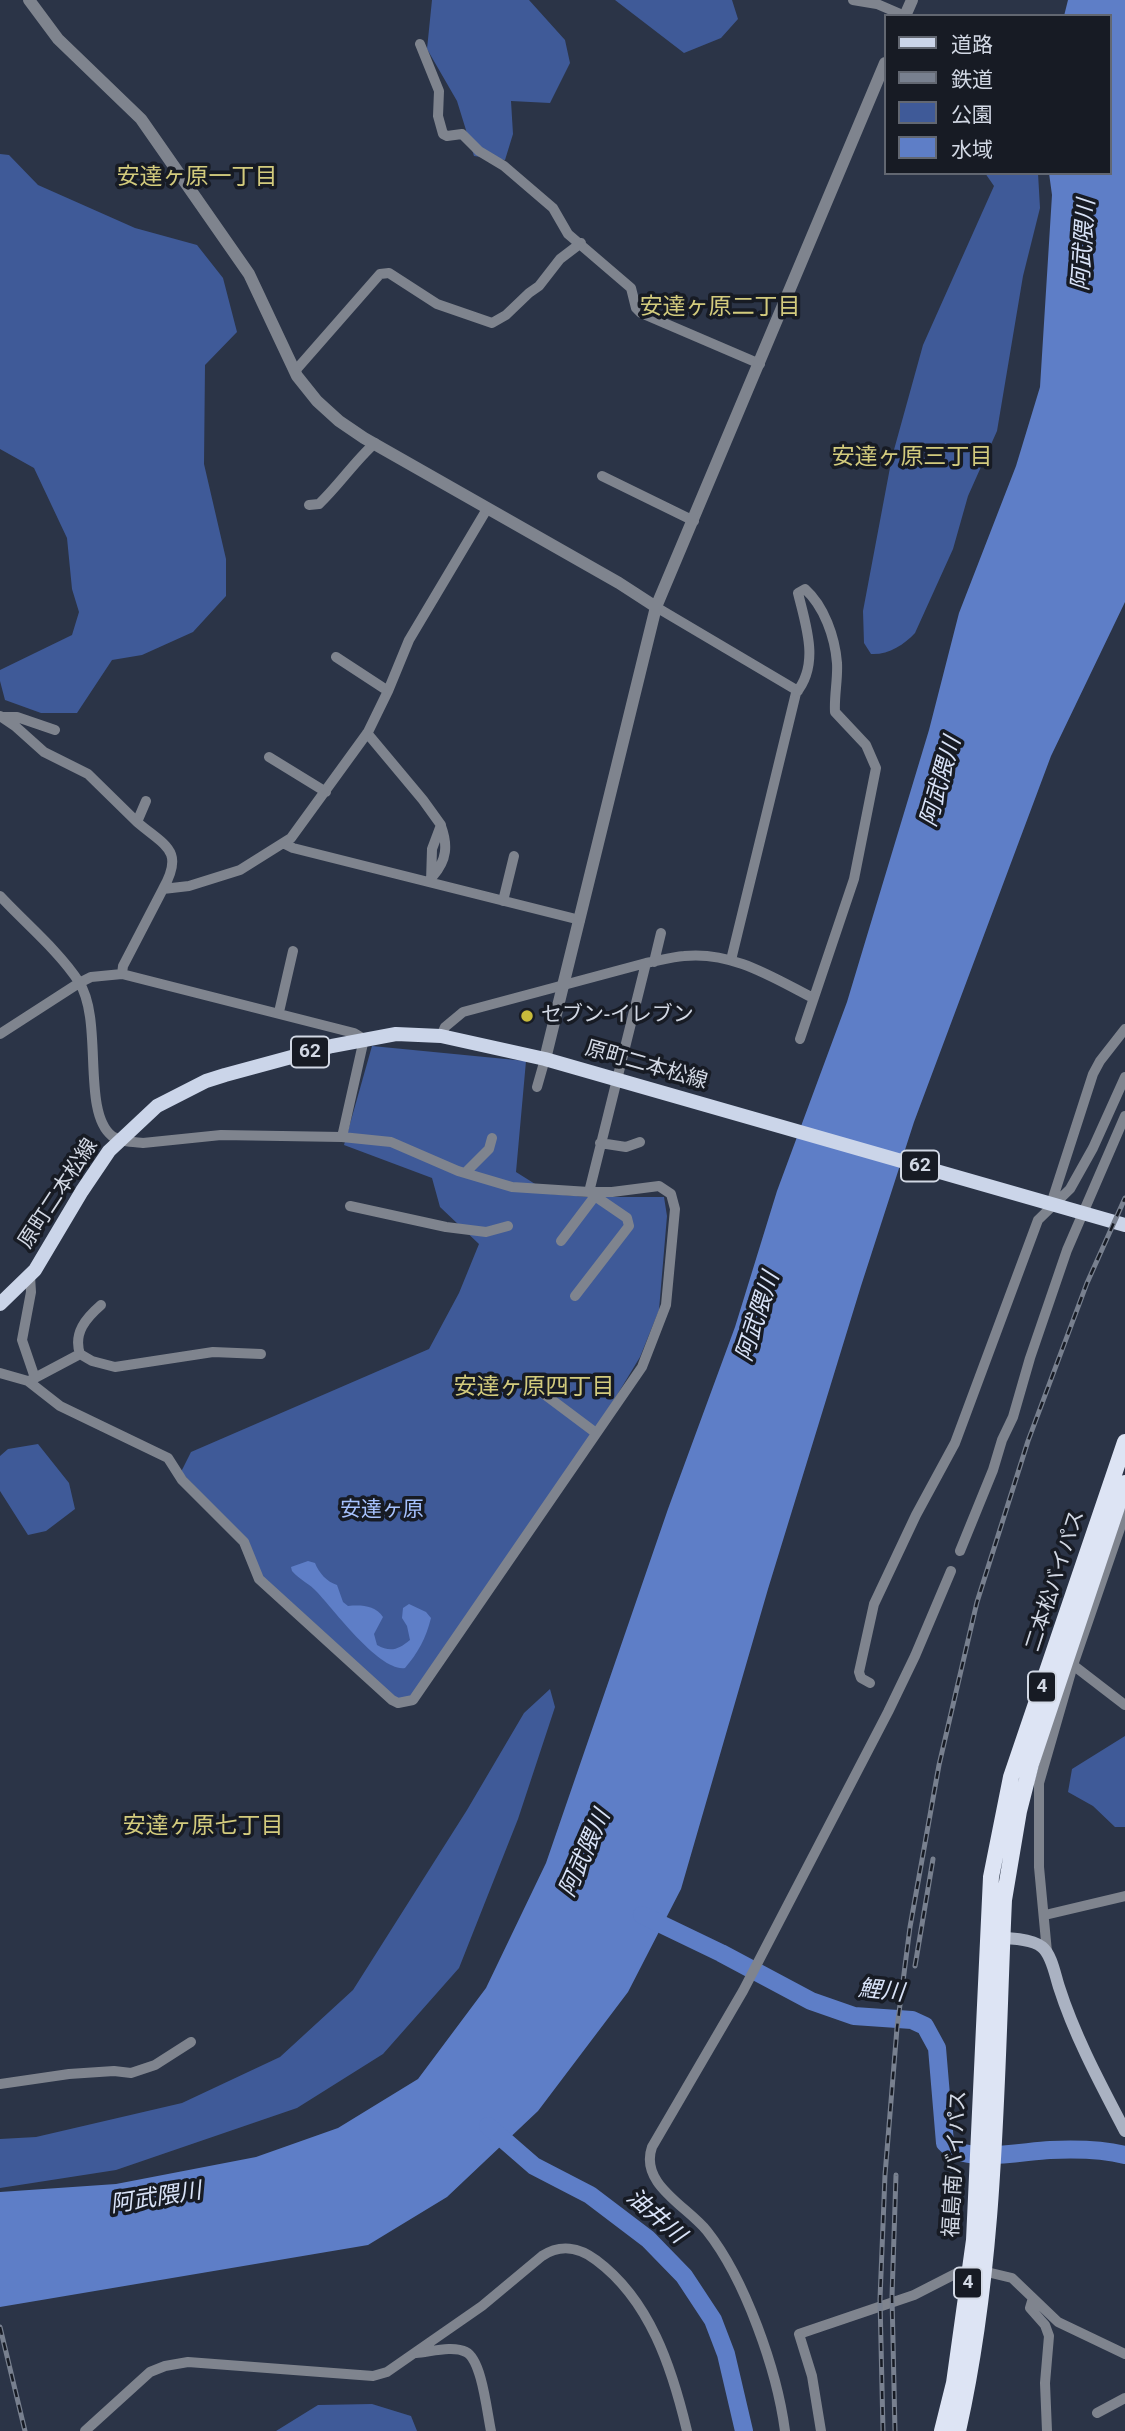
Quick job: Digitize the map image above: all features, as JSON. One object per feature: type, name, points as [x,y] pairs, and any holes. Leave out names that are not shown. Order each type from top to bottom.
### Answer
[{"type":"highway","name":"二本松バイパス","points":[[995,1938],[991,1877],[1011,1777],[1125,1442]]},
{"type":"highway","name":"二本松バイパス","points":[[995,1938],[1031,1764],[1125,1483]]},
{"type":"highway","name":"福島南バイパス","points":[[958,2431],[981,2290],[995,1938]]},
{"type":"highway","name":"福島南バイパス","points":[[942,2431],[954,2383],[986,2134]]},
{"type":"main road","name":"原町二本松線","points":[[0,1304],[30,1276],[47,1253],[89,1178],[109,1151],[157,1106],[206,1081],[364,1039],[410,1034],[441,1036],[545,1059],[1125,1225]]},
{"type":"main road","points":[[995,1938],[1040,1945],[1047,1952],[1067,2008],[1121,2112],[1125,2130]]},
{"type":"street","points":[[853,0],[877,4],[900,14]]},
{"type":"street","points":[[30,1],[58,39],[141,119],[249,274],[295,372],[317,401],[339,421],[619,583],[798,691]]},
{"type":"street","points":[[420,44],[439,91],[438,116],[443,134],[462,134],[479,151],[504,166],[553,208],[568,234],[631,288],[636,308],[641,313],[760,364]]},
{"type":"street","points":[[537,1087],[565,985],[656,607],[884,65]]},
{"type":"street","points":[[295,372],[380,274],[390,273],[451,311],[492,323],[506,315],[539,286],[560,259],[580,243]]},
{"type":"street","points":[[309,505],[319,505],[374,443]]},
{"type":"street","points":[[602,476],[646,495],[694,521]]},
{"type":"street","points":[[163,889],[189,886],[240,870],[285,844],[367,733],[410,640],[487,509]]},
{"type":"street","points":[[731,960],[798,691],[806,679],[810,662],[808,633],[798,593],[805,589],[815,598],[833,642],[837,663],[835,712],[866,744],[876,768],[854,879],[800,1039]]},
{"type":"street","points":[[336,657],[388,691]]},
{"type":"street","points":[[1,717],[17,717],[55,730]]},
{"type":"street","points":[[1,717],[44,752],[88,774],[169,849],[173,856],[172,873],[123,966],[122,974]]},
{"type":"street","points":[[367,733],[441,825],[432,849],[431,880]]},
{"type":"street","points":[[269,757],[326,792]]},
{"type":"street","points":[[137,822],[146,801]]},
{"type":"street","points":[[285,844],[580,920]]},
{"type":"street","points":[[503,901],[514,856]]},
{"type":"street","points":[[0,896],[79,983],[89,1006],[92,1024],[97,1106],[112,1136],[144,1143],[221,1135],[342,1137],[391,1142],[465,1173],[512,1187],[592,1194],[659,1186],[671,1194],[675,1209],[665,1308],[642,1367],[413,1700],[398,1703],[392,1700],[258,1579],[244,1542],[182,1480],[168,1458],[60,1406],[32,1380],[0,1373]]},
{"type":"street","points":[[561,1241],[592,1194],[600,1143],[650,962],[661,933]]},
{"type":"street","points":[[279,1012],[293,951]]},
{"type":"street","points":[[441,1036],[445,1027],[463,1012],[650,962],[685,956],[731,960],[745,964],[813,998]]},
{"type":"street","points":[[0,1034],[79,983],[91,978],[122,974],[354,1033],[364,1039],[342,1137]]},
{"type":"street","points":[[1051,1204],[1097,1066],[1125,1029]]},
{"type":"street","points":[[870,1683],[861,1678],[859,1672],[874,1604],[916,1515],[955,1443],[1038,1220],[1065,1196],[1074,1182],[1093,1148],[1125,1077]]},
{"type":"street","points":[[960,1551],[1013,1417],[1067,1250],[1125,1116]]},
{"type":"street","points":[[465,1173],[489,1149],[492,1138]]},
{"type":"street","points":[[600,1143],[626,1147],[640,1142]]},
{"type":"street","points":[[575,1296],[629,1226],[627,1218],[592,1194]]},
{"type":"street","points":[[350,1206],[446,1227],[486,1232],[508,1226]]},
{"type":"street","points":[[30,1276],[32,1292],[22,1340],[32,1380]]},
{"type":"street","points":[[80,1354],[80,1329],[85,1319],[101,1305]]},
{"type":"street","points":[[80,1354],[92,1361],[115,1367],[213,1352],[261,1354]]},
{"type":"street","points":[[32,1380],[80,1354]]},
{"type":"street","points":[[540,1391],[596,1433]]},
{"type":"street","points":[[1047,1952],[1039,1867],[1039,1783],[1073,1665],[1125,1514]]},
{"type":"street","points":[[785,2431],[766,2353],[737,2279],[722,2251],[696,2218],[653,2177],[648,2157],[743,1991],[866,1756],[915,1656],[951,1571]]},
{"type":"street","points":[[1073,1665],[1125,1705]]},
{"type":"street","points":[[1045,1915],[1125,1896]]},
{"type":"street","points":[[0,2084],[69,2074],[114,2071],[131,2073],[155,2065],[191,2042]]},
{"type":"street","points":[[85,2431],[150,2372],[165,2366],[188,2362],[373,2376],[387,2372],[482,2306],[550,2251],[561,2248],[580,2250],[616,2274],[639,2304],[677,2389],[687,2431]]},
{"type":"street","points":[[821,2431],[812,2376],[799,2334],[914,2295],[957,2273],[990,2273],[1012,2278],[1058,2322],[1074,2332],[1125,2354]]},
{"type":"street","points":[[1033,2298],[1030,2308],[1045,2325],[1049,2336],[1045,2383],[1047,2431]]},
{"type":"street","points":[[415,2353],[462,2350],[474,2359],[491,2431]]},
{"type":"street","points":[[1097,2413],[1125,2398]]},
{"type":"green space","points":[[432,0],[529,0],[565,40],[570,63],[550,103],[511,101],[513,134],[505,160],[474,156],[457,101],[427,49]]},
{"type":"green space","points":[[615,0],[732,0],[738,19],[721,38],[684,53]]},
{"type":"green space","points":[[0,154],[9,155],[38,185],[135,228],[197,245],[223,278],[237,332],[205,365],[204,464],[226,559],[226,596],[193,632],[142,655],[112,660],[77,713],[41,713],[5,700],[0,681],[0,670],[72,635],[79,612],[72,589],[67,538],[34,468],[0,449]]},
{"type":"green space","points":[[986,175],[1038,175],[1040,208],[1023,276],[997,431],[968,496],[953,549],[915,633],[895,648],[884,653],[871,654],[864,643],[863,611],[892,457],[923,345],[994,186]]},
{"type":"green space","name":"安達ヶ原","points":[[372,1046],[526,1061],[516,1172],[551,1194],[664,1197],[667,1216],[659,1310],[640,1357],[608,1410],[413,1696],[397,1699],[263,1578],[243,1537],[181,1472],[191,1452],[429,1349],[459,1293],[479,1244],[440,1207],[432,1178],[344,1145]]},
{"type":"green space","points":[[38,1444],[69,1483],[75,1509],[46,1531],[28,1535],[0,1491],[0,1456],[8,1449]]},
{"type":"green space","points":[[550,1689],[555,1707],[518,1819],[459,1968],[383,2054],[297,2108],[116,2170],[0,2188],[0,2139],[36,2137],[182,2103],[280,2057],[353,1990],[467,1810],[524,1713]]},
{"type":"green space","points":[[1125,1736],[1125,1827],[1115,1827],[1093,1806],[1068,1792],[1072,1769]]},
{"type":"green space","points":[[372,2404],[411,2416],[417,2431],[276,2431],[318,2405]]},
{"type":"water","name":"阿武隈川","points":[[1068,0],[1125,0],[1125,602],[1051,756],[914,1122],[768,1589],[681,1889],[628,1992],[538,2111],[447,2197],[368,2245],[0,2307],[0,2192],[116,2184],[256,2157],[338,2128],[418,2079],[486,1988],[546,1863],[668,1509],[735,1327],[777,1191],[847,1002],[929,730],[959,613],[1016,466],[1040,387],[1052,195],[1049,175],[1111,175],[1111,14],[1064,14]]},
{"type":"water","points":[[308,1561],[315,1563],[324,1577],[337,1585],[343,1602],[348,1606],[367,1607],[380,1613],[383,1617],[374,1634],[377,1645],[395,1649],[410,1640],[402,1618],[403,1608],[409,1604],[426,1612],[431,1618],[427,1632],[418,1651],[405,1668],[395,1667],[371,1650],[314,1589],[292,1571],[291,1567]]},
{"type":"waterway","name":"鯉川","points":[[642,1915],[811,2001],[854,2016],[912,2020],[925,2026],[937,2048],[945,2143],[954,2150],[980,2155],[1050,2150],[1097,2151],[1125,2155]]},
{"type":"waterway","name":"油井川","points":[[488,2126],[534,2166],[590,2195],[648,2239],[684,2276],[713,2320],[726,2354],[744,2431]]},
{"type":"railway","points":[[883,2431],[880,2299],[885,2175],[897,2028],[910,1927],[939,1765],[977,1602],[1028,1441],[1087,1283],[1125,1198]]},
{"type":"railway","points":[[915,1966],[933,1859]]},
{"type":"railway","points":[[895,2431],[892,2296],[896,2175]]},
{"type":"railway","points":[[0,2327],[25,2431]]},
{"type":"place","name":"セブン-イレブン","points":[[527,1016]]},
{"type":"district","name":"安達ヶ原一丁目","points":[[197,178]]},
{"type":"district","name":"安達ヶ原二丁目","points":[[720,308]]},
{"type":"district","name":"安達ヶ原三丁目","points":[[912,458]]},
{"type":"district","name":"安達ヶ原四丁目","points":[[534,1388]]},
{"type":"district","name":"安達ヶ原七丁目","points":[[203,1827]]}]
